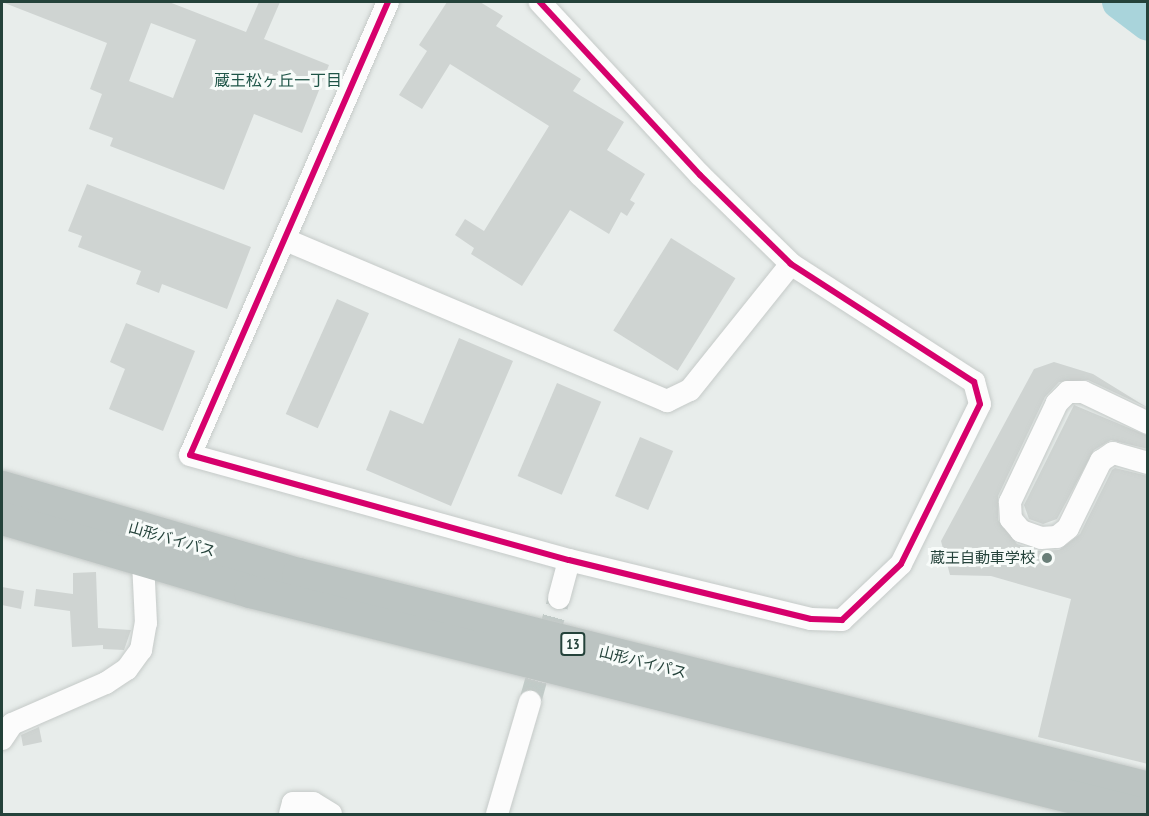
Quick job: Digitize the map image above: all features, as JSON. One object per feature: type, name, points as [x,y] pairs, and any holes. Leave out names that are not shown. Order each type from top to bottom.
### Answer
[{"type":"highway","name":"山形バイパス","points":[[2,487],[298,574],[1137,807]]},
{"type":"highway","name":"山形バイパス","points":[[2,518],[143,562],[1137,807]]},
{"type":"street","points":[[388,2],[286,240],[190,455],[569,560],[811,619],[842,620],[901,564],[980,404],[974,382],[791,264],[700,175],[540,2]]},
{"type":"street","points":[[286,240],[667,401],[690,390],[791,264]]},
{"type":"street","points":[[1148,423],[1083,392],[1068,392],[1057,403],[1010,502],[1011,519],[1022,531],[1041,538],[1056,537],[1068,528],[1101,461],[1113,453],[1148,463]]},
{"type":"street","points":[[559,598],[569,560]]},
{"type":"street","points":[[2,738],[12,724],[106,683],[127,669],[141,650],[146,623],[143,562]]},
{"type":"street","points":[[497,814],[530,702]]},
{"type":"street","points":[[290,814],[293,803],[313,803],[331,814]]},
{"type":"building","points":[[2,2],[169,2],[246,32],[259,2],[280,2],[264,39],[329,65],[302,133],[254,114],[224,190],[110,146],[113,138],[89,129],[102,94],[90,89],[107,43]],"holes":[[[151,23],[196,40],[173,98],[129,81]]]},
{"type":"building","points":[[447,2],[480,2],[503,16],[496,26],[581,79],[573,91],[624,122],[607,150],[645,174],[630,200],[635,203],[627,216],[621,212],[609,234],[570,210],[522,286],[471,254],[474,248],[455,235],[465,219],[484,231],[549,126],[450,64],[422,109],[399,95],[427,51],[419,45]]},
{"type":"building","points":[[87,184],[251,247],[227,309],[162,284],[159,293],[136,284],[141,271],[78,247],[82,236],[68,231]]},
{"type":"building","points":[[671,238],[735,278],[678,371],[613,330]]},
{"type":"building","points":[[337,299],[369,313],[318,428],[286,414]]},
{"type":"building","points":[[126,323],[195,351],[163,431],[109,409],[125,369],[110,362]]},
{"type":"building","points":[[459,338],[513,361],[451,506],[366,470],[390,410],[423,424]]},
{"type":"building","name":"蔵王自動車学校","points":[[1054,362],[1093,374],[1148,408],[1088,380],[1059,382],[1045,397],[998,496],[998,520],[1017,544],[1037,551],[1059,550],[1080,534],[1112,470],[1115,468],[1148,476],[1148,764],[1038,737],[1071,599],[991,576],[950,575],[941,541],[1034,369]]},
{"type":"building","points":[[557,383],[601,402],[562,495],[518,476]]},
{"type":"building","points":[[1074,405],[1148,436],[1148,449],[1111,440],[1094,450],[1057,519],[1043,524],[1029,519],[1024,505]]},
{"type":"building","points":[[640,437],[673,451],[648,510],[615,496]]},
{"type":"building","points":[[96,572],[98,628],[131,630],[124,650],[103,649],[103,645],[72,647],[70,611],[34,606],[36,589],[73,594],[73,573]]},
{"type":"building","points":[[2,587],[24,591],[21,609],[2,605]]},
{"type":"building","points":[[39,727],[42,742],[23,746],[21,735]]},
{"type":"waterway","points":[[1119,2],[1148,24]]},
{"type":"tunnel","points":[[530,702],[559,598]]},
{"type":"cycle path","points":[[388,2],[190,455],[569,560],[811,619],[842,620],[901,564],[980,404],[974,382],[791,264],[700,175],[540,2]]},
{"type":"place","name":"蔵王自動車学校","points":[[1047,558]]},
{"type":"district","name":"蔵王松ヶ丘一丁目","points":[[278,80]]}]
